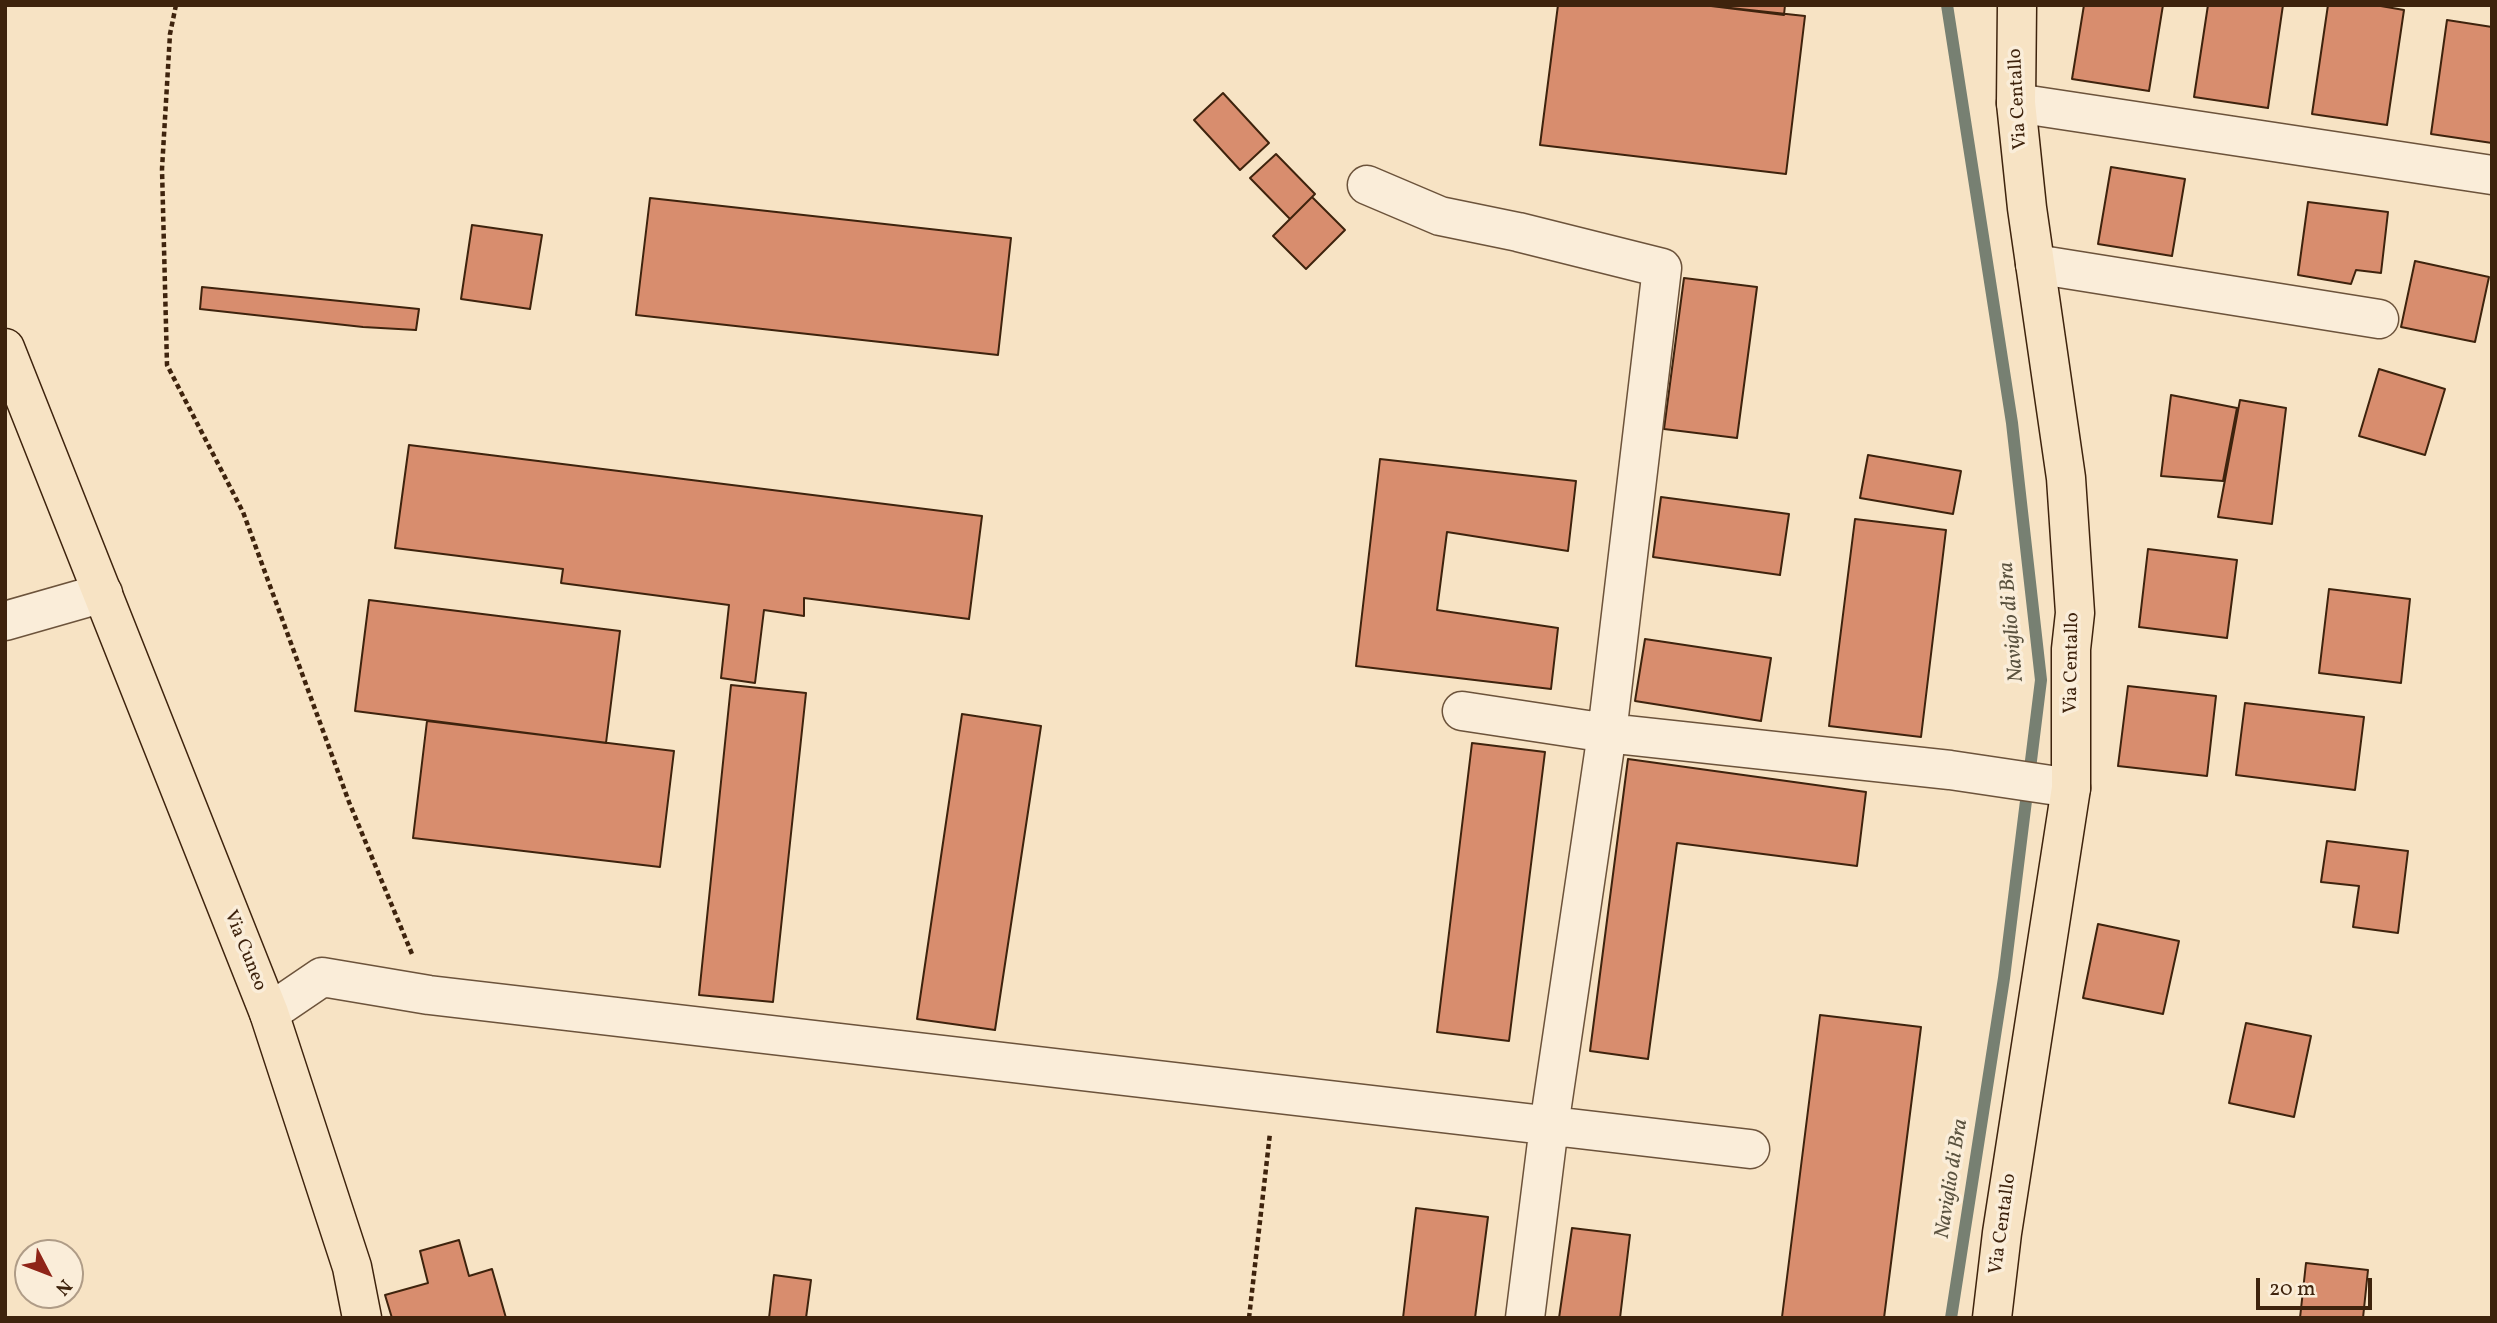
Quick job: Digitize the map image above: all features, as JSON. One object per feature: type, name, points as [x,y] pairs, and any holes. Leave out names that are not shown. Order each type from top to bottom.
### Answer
[{"type":"main road","name":"Via Centallo","points":[[1992,1318],[2062,786],[2074,600],[2066,478],[2035,264],[2016,103],[2017,5]]},
{"type":"main road","name":"Via Cuneo","points":[[6,354],[269,1013],[352,1267],[362,1318]]},
{"type":"street","points":[[2016,103],[2492,175]]},
{"type":"street","points":[[1367,185],[1440,216],[1518,232],[1661,268],[1608,733],[1549,1126],[1525,1318]]},
{"type":"street","points":[[2035,264],[2379,318]]},
{"type":"street","points":[[5,621],[103,593]]},
{"type":"street","points":[[1462,711],[1608,733],[1950,770],[2062,786]]},
{"type":"street","points":[[269,1013],[322,977],[429,995],[1749,1149]]},
{"type":"path","points":[[176,5],[170,34],[162,169],[167,365],[243,512],[349,802],[429,995]]},
{"type":"path","points":[[1249,1318],[1274,1094]]},
{"type":"building","points":[[1558,5],[1703,5],[1805,16],[1786,174],[1540,145]]},
{"type":"building","points":[[1703,5],[1785,5],[1784,15]]},
{"type":"building","points":[[2084,5],[2163,5],[2149,91],[2072,79]]},
{"type":"building","points":[[2208,5],[2283,5],[2268,108],[2194,97]]},
{"type":"building","points":[[2328,5],[2375,5],[2404,10],[2387,125],[2312,114]]},
{"type":"building","points":[[2447,20],[2492,27],[2492,143],[2431,134]]},
{"type":"building","points":[[1223,93],[1269,143],[1240,170],[1194,120]]},
{"type":"building","points":[[1276,154],[1315,194],[1290,219],[1250,178]]},
{"type":"building","points":[[2111,167],[2185,179],[2172,256],[2098,244]]},
{"type":"building","points":[[1312,197],[1345,230],[1306,269],[1273,236]]},
{"type":"building","points":[[650,198],[1011,238],[998,355],[636,315]]},
{"type":"building","points":[[2308,202],[2388,212],[2381,273],[2356,270],[2351,284],[2298,275]]},
{"type":"building","points":[[472,225],[542,235],[530,309],[461,299]]},
{"type":"building","points":[[2415,261],[2489,277],[2475,342],[2401,327]]},
{"type":"building","points":[[1684,278],[1757,287],[1737,438],[1664,429]]},
{"type":"building","points":[[202,287],[419,309],[416,330],[363,327],[200,309]]},
{"type":"building","points":[[2379,369],[2445,389],[2425,455],[2359,436]]},
{"type":"building","points":[[2171,395],[2237,408],[2223,481],[2161,476]]},
{"type":"building","points":[[2240,400],[2286,408],[2272,524],[2218,517]]},
{"type":"building","points":[[409,445],[982,516],[969,619],[804,598],[804,616],[764,610],[755,683],[721,678],[729,605],[561,583],[563,569],[395,548]]},
{"type":"building","points":[[1868,455],[1961,471],[1953,514],[1860,498]]},
{"type":"building","points":[[1380,459],[1576,481],[1568,551],[1447,532],[1437,610],[1558,628],[1551,689],[1356,666]]},
{"type":"building","points":[[1661,497],[1789,514],[1780,575],[1653,557]]},
{"type":"building","points":[[1855,519],[1946,530],[1921,737],[1829,726]]},
{"type":"building","points":[[2148,549],[2237,560],[2227,638],[2139,627]]},
{"type":"building","points":[[2329,589],[2410,599],[2401,683],[2319,673]]},
{"type":"building","points":[[369,600],[620,631],[606,743],[355,711]]},
{"type":"building","points":[[1645,639],[1771,658],[1761,721],[1635,701]]},
{"type":"building","points":[[731,685],[806,693],[773,1002],[699,995]]},
{"type":"building","points":[[2128,686],[2216,696],[2207,776],[2118,766]]},
{"type":"building","points":[[2245,703],[2364,717],[2355,790],[2236,775]]},
{"type":"building","points":[[962,714],[1041,726],[995,1030],[917,1019]]},
{"type":"building","points":[[427,721],[674,751],[660,867],[413,838]]},
{"type":"building","points":[[1472,743],[1545,752],[1509,1041],[1437,1032]]},
{"type":"building","points":[[1628,759],[1866,792],[1857,866],[1677,843],[1648,1059],[1590,1051]]},
{"type":"building","points":[[2327,841],[2408,851],[2398,933],[2353,927],[2359,886],[2321,882]]},
{"type":"building","points":[[2098,924],[2179,941],[2163,1014],[2083,998]]},
{"type":"building","points":[[1820,1015],[1921,1027],[1884,1318],[1782,1317]]},
{"type":"building","points":[[2246,1023],[2311,1036],[2294,1117],[2229,1103]]},
{"type":"building","points":[[1416,1208],[1488,1217],[1475,1318],[1403,1318]]},
{"type":"building","points":[[1572,1228],[1630,1235],[1620,1318],[1559,1318]]},
{"type":"building","points":[[459,1240],[469,1276],[492,1269],[506,1318],[392,1318],[385,1295],[428,1283],[420,1251]]},
{"type":"building","points":[[2306,1263],[2368,1270],[2363,1318],[2300,1318]]},
{"type":"building","points":[[774,1275],[811,1280],[806,1318],[769,1318]]},
{"type":"waterway","name":"Naviglio di Bra","points":[[1947,5],[2012,423],[2041,680],[2004,978],[1951,1318]]}]
